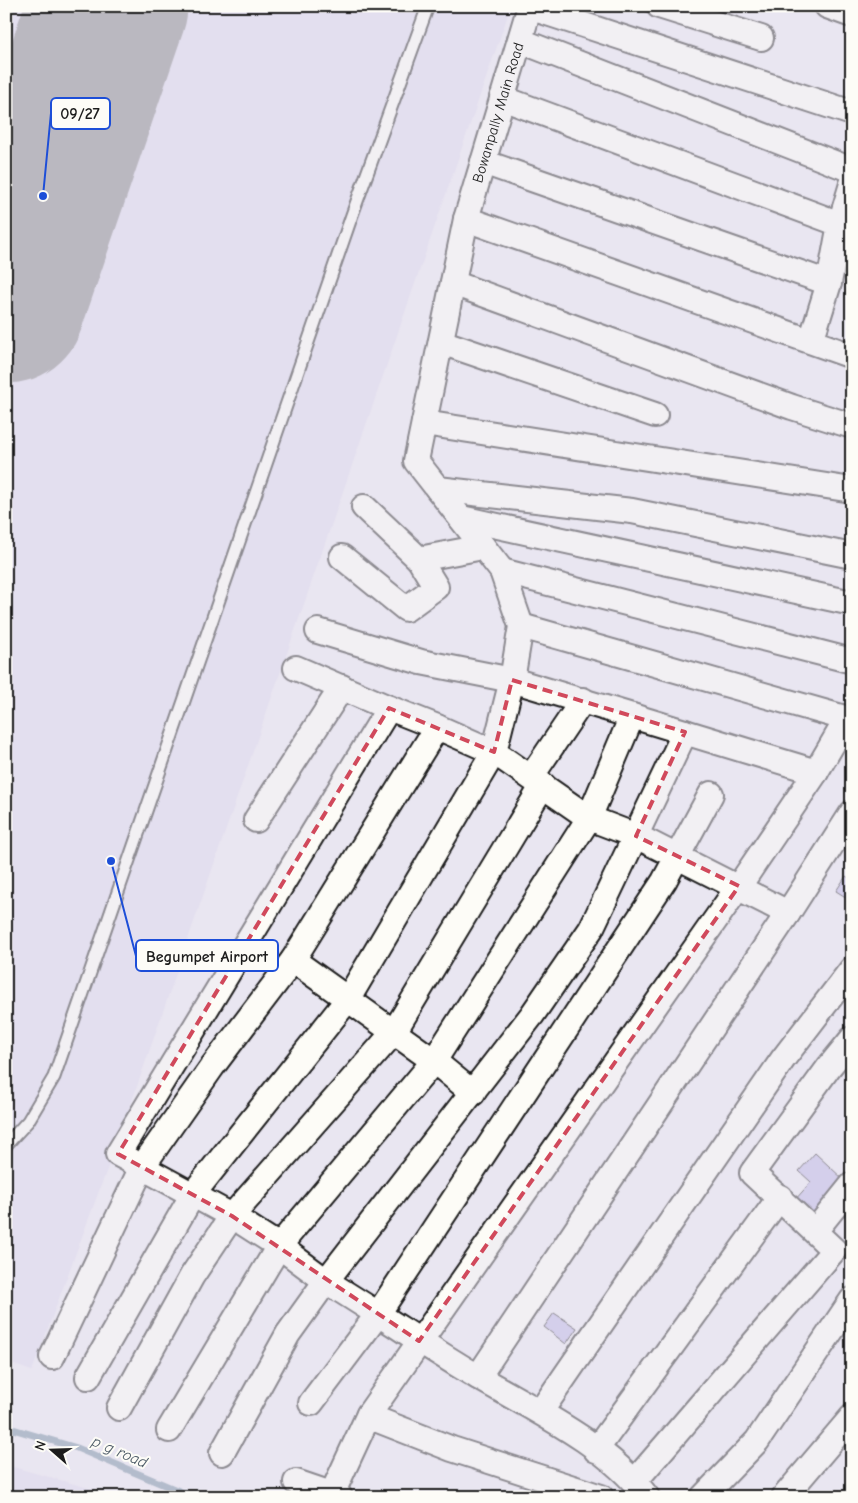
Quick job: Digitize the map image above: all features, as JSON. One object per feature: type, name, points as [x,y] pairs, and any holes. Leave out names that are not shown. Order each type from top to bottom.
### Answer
[{"type":"street","points":[[659,6],[761,38]]},
{"type":"street","points":[[827,6],[852,15]]},
{"type":"street","points":[[530,7],[852,113]]},
{"type":"street","name":"Bowanpally Main Road","points":[[438,489],[416,462],[466,218],[530,7]]},
{"type":"street","points":[[521,41],[851,183],[840,224],[829,283],[811,341]]},
{"type":"street","points":[[502,98],[840,224]]},
{"type":"street","points":[[483,162],[829,283]]},
{"type":"street","points":[[466,218],[852,356]]},
{"type":"street","points":[[453,283],[792,407],[852,426]]},
{"type":"street","points":[[441,342],[655,415]]},
{"type":"street","points":[[424,424],[852,490]]},
{"type":"street","points":[[88,1378],[194,1194],[348,998],[494,752],[512,680],[521,626],[502,571],[438,489]]},
{"type":"street","points":[[438,489],[632,512],[852,556]]},
{"type":"street","points":[[342,557],[406,609],[436,587],[419,559],[364,508]]},
{"type":"street","points":[[461,518],[852,603]]},
{"type":"street","points":[[419,559],[483,547]]},
{"type":"street","points":[[502,571],[852,661]]},
{"type":"street","points":[[296,1482],[336,1495],[369,1414],[739,886],[816,772],[849,719],[521,626]]},
{"type":"street","points":[[318,631],[421,662],[512,680],[583,700],[816,772]]},
{"type":"street","points":[[296,668],[494,752],[589,818],[636,836],[739,886],[788,913]]},
{"type":"street","points":[[256,820],[342,688]]},
{"type":"street","points":[[531,777],[583,700]]},
{"type":"street","points":[[389,708],[118,1154],[232,1216],[279,1246],[326,1281],[419,1341],[478,1377],[541,1411],[596,1450],[641,1489],[834,1250],[780,1197],[752,1173],[828,1067],[852,1039]]},
{"type":"street","points":[[169,1430],[279,1246],[434,1061],[589,818],[632,716]]},
{"type":"street","points":[[52,1357],[142,1167],[212,1067],[293,960],[438,727]]},
{"type":"street","points":[[222,1453],[288,1334],[326,1281],[532,1015],[590,929],[685,732]]},
{"type":"street","points":[[119,1408],[192,1276],[232,1216],[394,1032],[543,786],[531,777]]},
{"type":"street","points":[[311,1403],[378,1314],[664,881],[711,794]]},
{"type":"street","points":[[478,1377],[788,913],[852,813]]},
{"type":"street","points":[[293,960],[434,1061],[473,1093]]},
{"type":"street","points":[[541,1411],[783,1059],[852,969]]},
{"type":"street","points":[[815,1231],[852,1185]]},
{"type":"street","points":[[596,1450],[780,1197]]},
{"type":"street","points":[[703,1497],[757,1441],[849,1310]]},
{"type":"street","points":[[369,1414],[378,1420],[452,1449],[601,1497]]},
{"type":"street","points":[[784,1497],[852,1417]]},
{"type":"lane","points":[[6,1145],[28,1121],[54,1078],[352,215],[428,6]]},
{"type":"highlighted area","points":[[512,680],[685,732],[636,836],[739,886],[419,1341],[232,1216],[118,1154],[389,708],[494,752]]},
{"type":"shaded area","points":[[6,6],[511,6],[124,1124],[32,1371],[6,1362]]},
{"type":"shaded area","points":[[6,1465],[96,1490],[109,1497],[6,1497]]},
{"type":"building","points":[[846,876],[852,880],[852,901],[836,891]]},
{"type":"building","points":[[815,1153],[844,1180],[811,1216],[794,1201],[811,1182],[799,1171]]},
{"type":"building","points":[[554,1313],[577,1328],[566,1344],[544,1327]]},
{"type":"waterway","name":"p g road","points":[[6,1427],[77,1448],[193,1497]]},
{"type":"taxiway","points":[[32,229],[155,6]]},
{"type":"taxiway","points":[[6,77],[23,107],[34,134],[43,196]]},
{"type":"runway","points":[[6,304],[108,6]]},
{"type":"place","name":"09/27","points":[[43,196]]},
{"type":"place","name":"Begumpet Airport","points":[[111,861]]}]
